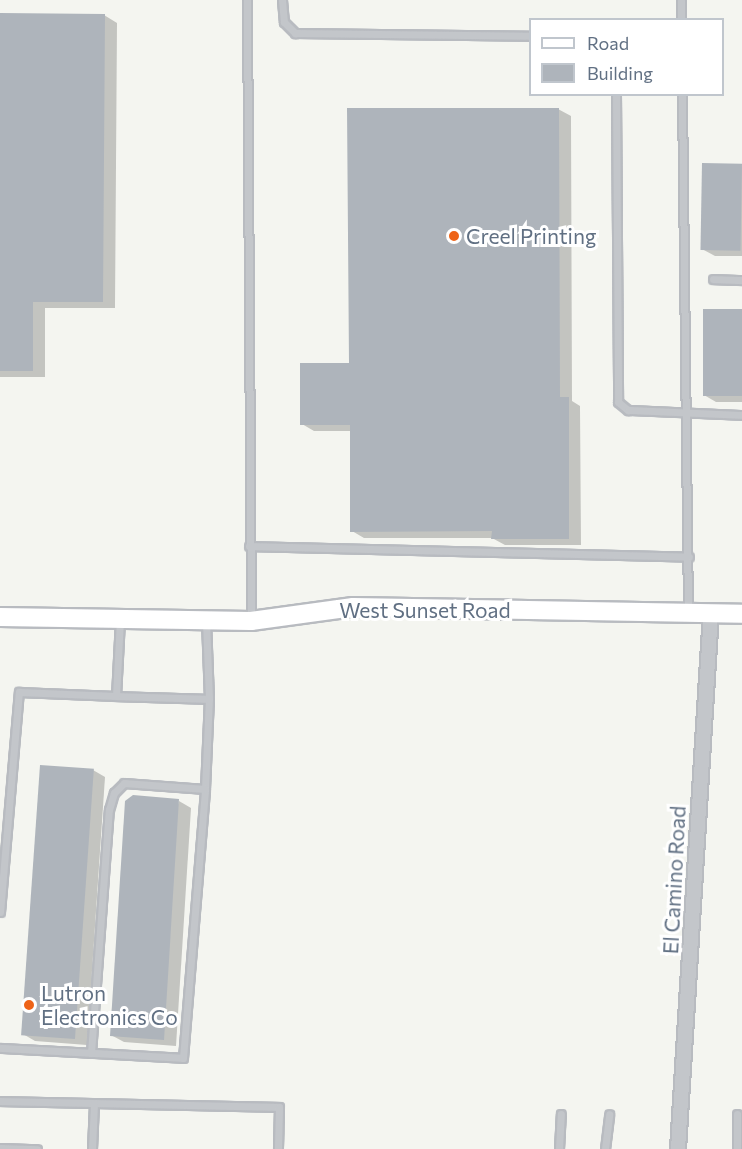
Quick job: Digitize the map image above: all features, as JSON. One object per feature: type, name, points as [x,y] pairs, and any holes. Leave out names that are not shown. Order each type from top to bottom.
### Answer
[{"type":"main road","name":"West Sunset Road","points":[[0,617],[251,621],[353,607],[742,614]]},
{"type":"street","name":"El Camino Road","points":[[678,1149],[711,614]]},
{"type":"lane","points":[[247,0],[251,621]]},
{"type":"lane","points":[[282,0],[285,22],[295,33],[529,36]]},
{"type":"lane","points":[[681,0],[681,18]]},
{"type":"lane","points":[[616,96],[618,402],[628,410],[742,415]]},
{"type":"lane","points":[[682,96],[688,612]]},
{"type":"lane","points":[[713,279],[742,280]]},
{"type":"lane","points":[[249,546],[689,557]]},
{"type":"lane","points":[[116,696],[120,620]]},
{"type":"lane","points":[[0,1048],[183,1058],[206,789],[210,699],[206,621]]},
{"type":"lane","points":[[0,912],[19,692],[210,699]]},
{"type":"lane","points":[[91,1053],[108,810],[114,793],[124,783],[206,789]]},
{"type":"lane","points":[[0,1101],[279,1107],[278,1149]]},
{"type":"lane","points":[[92,1149],[94,1103]]},
{"type":"lane","points":[[559,1149],[561,1114]]},
{"type":"lane","points":[[605,1149],[609,1114]]},
{"type":"lane","points":[[736,1149],[737,1114]]},
{"type":"lane","points":[[0,1148],[37,1149]]},
{"type":"building","points":[[0,13],[105,14],[103,302],[33,302],[33,371],[0,371]]},
{"type":"building","name":"Creel Printing","points":[[347,108],[559,108],[560,397],[569,397],[569,539],[491,539],[492,531],[350,532],[350,425],[300,425],[300,363],[349,363]]},
{"type":"building","points":[[702,163],[742,164],[740,251],[700,250]]},
{"type":"building","points":[[703,309],[742,309],[742,396],[703,396]]},
{"type":"building","points":[[40,765],[94,769],[75,1039],[21,1035]]},
{"type":"building","points":[[133,795],[179,799],[164,1040],[110,1036],[125,801]]},
{"type":"place","name":"Creel Printing","points":[[454,236]]},
{"type":"place","name":"Lutron Electronics Co","points":[[29,1005]]}]
